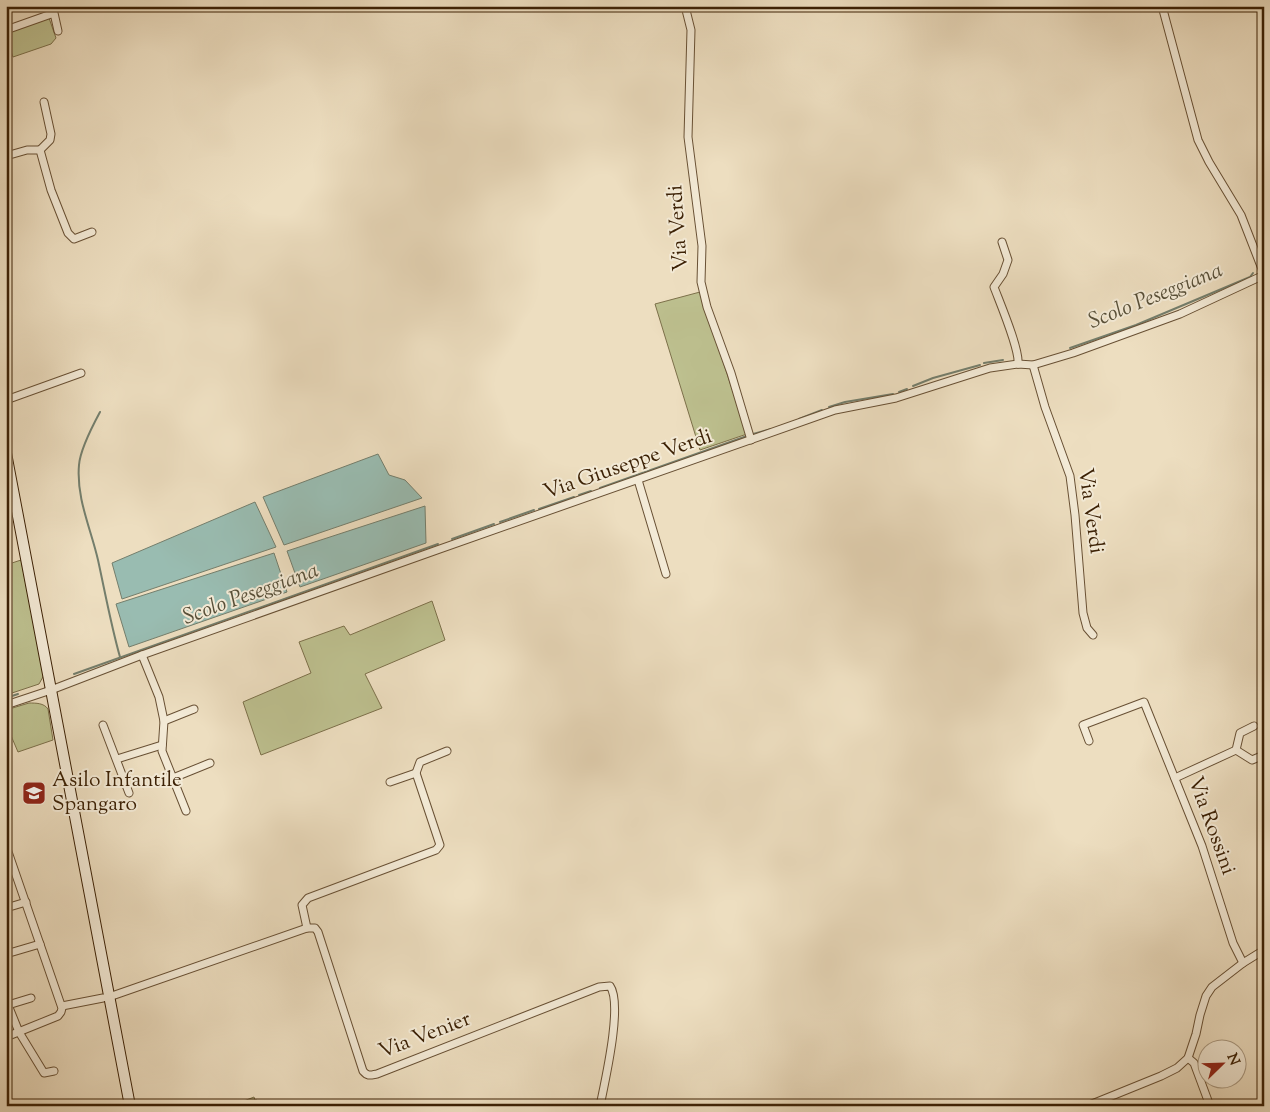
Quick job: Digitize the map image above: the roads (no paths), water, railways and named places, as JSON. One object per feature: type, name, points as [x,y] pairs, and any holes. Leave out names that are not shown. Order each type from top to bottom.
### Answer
[{"type":"main road","points":[[6,453],[106,998],[130,1106]]},
{"type":"street","name":"Via Verdi","points":[[685,6],[691,30],[688,137],[702,246],[700,282],[707,307],[732,373],[751,440]]},
{"type":"street","points":[[1162,6],[1198,140],[1241,215],[1264,275]]},
{"type":"street","points":[[6,30],[54,13],[58,31]]},
{"type":"street","points":[[6,156],[27,150],[40,150],[50,140],[51,134],[44,102]]},
{"type":"street","points":[[40,150],[51,190],[68,233],[74,239],[92,232]]},
{"type":"street","points":[[1002,242],[1008,260],[994,287],[1019,360],[1018,364]]},
{"type":"street","name":"Via Giuseppe Verdi","points":[[6,704],[51,690],[142,655],[835,410],[896,398],[990,368],[1018,364],[1033,365],[1073,354],[1180,314],[1264,275]]},
{"type":"street","name":"Via Verdi","points":[[1033,365],[1045,407],[1070,476],[1083,613],[1087,628],[1093,635]]},
{"type":"street","points":[[6,400],[81,373]]},
{"type":"street","points":[[638,480],[666,574]]},
{"type":"street","points":[[142,655],[159,697],[164,721],[162,751],[186,811]]},
{"type":"street","name":"Via Rossini","points":[[1089,741],[1083,726],[1144,702],[1202,846],[1233,943],[1243,963]]},
{"type":"street","points":[[164,721],[194,710]]},
{"type":"street","points":[[103,724],[129,793]]},
{"type":"street","points":[[1236,750],[1240,733],[1254,726]]},
{"type":"street","points":[[117,760],[162,745]]},
{"type":"street","points":[[1175,778],[1236,750]]},
{"type":"street","points":[[1236,750],[1252,760],[1264,755]]},
{"type":"street","points":[[390,782],[416,773],[420,762],[447,751]]},
{"type":"street","points":[[173,778],[210,763]]},
{"type":"street","name":"Via Venier","points":[[416,773],[440,845],[436,850],[308,898],[302,905],[308,928],[315,928],[318,932],[363,1071],[366,1075],[370,1076],[377,1074],[600,987],[610,986],[613,991],[615,1011],[614,1028],[600,1106]]},
{"type":"street","points":[[6,1037],[58,1016],[62,1006],[7,851]]},
{"type":"street","points":[[6,908],[26,902]]},
{"type":"street","points":[[62,1006],[106,998],[308,928]]},
{"type":"street","points":[[6,954],[40,944]]},
{"type":"street","points":[[1087,1106],[1161,1076],[1176,1068],[1188,1058],[1206,996],[1212,987],[1243,963],[1264,950]]},
{"type":"street","points":[[31,998],[8,1005],[19,1032],[44,1073],[54,1071]]},
{"type":"street","points":[[1188,1058],[1194,1063],[1210,1106]]},
{"type":"water","points":[[378,454],[389,475],[405,480],[422,498],[284,545],[263,497]]},
{"type":"water","points":[[255,502],[276,547],[122,599],[112,563]]},
{"type":"water","points":[[425,506],[426,543],[300,587],[287,551]]},
{"type":"water","points":[[274,553],[287,592],[129,647],[116,604]]},
{"type":"waterway","name":"Scolo Peseggiana","points":[[1070,348],[1136,325],[1250,277],[1253,273]]},
{"type":"waterway","name":"Scolo Peseggiana","points":[[984,363],[1003,360]]},
{"type":"waterway","name":"Scolo Peseggiana","points":[[913,386],[933,378],[980,365]]},
{"type":"waterway","name":"Scolo Peseggiana","points":[[899,392],[907,389]]},
{"type":"waterway","name":"Scolo Peseggiana","points":[[829,407],[845,402],[893,394]]},
{"type":"waterway","name":"Scolo Peseggiana","points":[[799,419],[822,410]]},
{"type":"waterway","points":[[100,412],[82,453],[79,477],[82,501],[98,560],[120,657]]},
{"type":"waterway","name":"Scolo Peseggiana","points":[[753,434],[771,429]]},
{"type":"waterway","name":"Scolo Peseggiana","points":[[600,488],[747,436]]},
{"type":"waterway","name":"Scolo Peseggiana","points":[[579,495],[591,491]]},
{"type":"waterway","name":"Scolo Peseggiana","points":[[539,509],[574,497]]},
{"type":"waterway","name":"Scolo Peseggiana","points":[[500,522],[534,510]]},
{"type":"waterway","name":"Scolo Peseggiana","points":[[452,539],[494,524]]},
{"type":"waterway","name":"Scolo Peseggiana","points":[[74,674],[438,544]]},
{"type":"waterway","name":"Scolo Peseggiana","points":[[6,698],[18,694]]},
{"type":"place","name":"Asilo Infantile Spangaro","points":[[34,793]]}]
